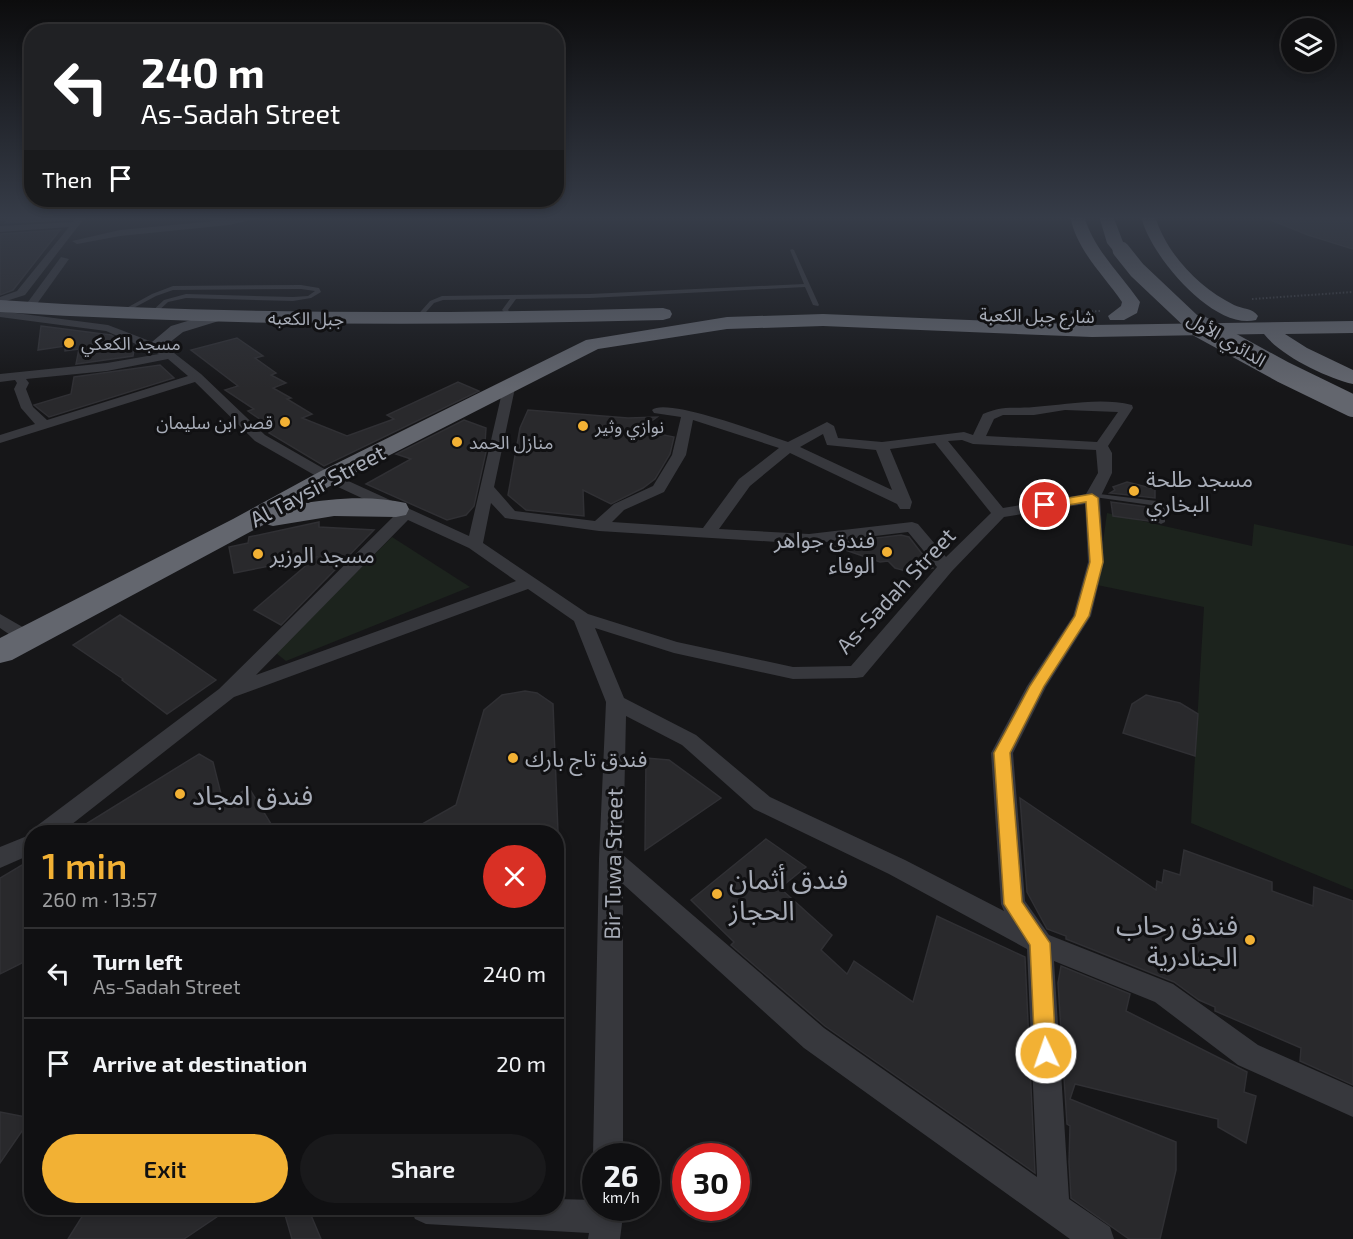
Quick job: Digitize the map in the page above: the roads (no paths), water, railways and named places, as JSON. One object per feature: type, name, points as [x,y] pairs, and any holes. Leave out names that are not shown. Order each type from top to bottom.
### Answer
[{"type":"highway","points":[[1109,274],[1131,302],[1130,309],[1117,316]]},
{"type":"highway","name":"الدائري الأول","points":[[1141,274],[1192,322],[1283,372],[1353,406]]},
{"type":"highway","name":"الدائري الأول","points":[[1166,274],[1202,303],[1247,332],[1353,388]]},
{"type":"highway","points":[[1183,274],[1228,310],[1249,316]]},
{"type":"highway","name":"شارع جبل الكعبة","points":[[613,317],[816,305],[991,315],[1353,316]]},
{"type":"highway","name":"جبل الكعبه","points":[[0,306],[217,317],[417,319],[613,317]]},
{"type":"highway","points":[[584,317],[598,321],[606,335],[593,344]]},
{"type":"highway","name":"شارع جبل الكعبة","points":[[641,335],[727,323],[823,320],[1092,331],[1353,327]]},
{"type":"highway","points":[[1192,322],[1207,339],[1226,353],[1353,421]]},
{"type":"highway","points":[[1278,328],[1273,333],[1277,338],[1353,378]]},
{"type":"highway","points":[[1092,331],[1151,343]]},
{"type":"highway","name":"Al Taysir Street","points":[[0,652],[243,525],[328,477],[593,344],[641,335]]},
{"type":"highway","points":[[243,525],[327,507],[362,506],[401,511]]},
{"type":"street","points":[[0,300],[21,293],[38,274]]},
{"type":"street","points":[[30,306],[53,274]]},
{"type":"street","points":[[0,314],[108,328],[154,346],[170,355],[198,377],[260,438],[328,477],[475,544],[582,618]]},
{"type":"street","points":[[154,346],[177,329],[217,317]]},
{"type":"street","points":[[0,378],[107,367],[170,355]]},
{"type":"street","points":[[18,376],[23,383],[20,389],[27,408],[44,425]]},
{"type":"street","points":[[0,439],[198,377]]},
{"type":"street","points":[[475,544],[509,388]]},
{"type":"street","points":[[978,440],[988,417],[1001,411],[1034,411],[1065,406],[1127,408],[1101,446]]},
{"type":"street","points":[[659,410],[688,414],[787,446],[903,502]]},
{"type":"street","points":[[599,526],[619,507],[659,489],[679,455],[688,414]]},
{"type":"street","points":[[708,533],[722,508],[749,477],[787,446],[826,426],[832,442],[882,446],[964,436],[978,440],[1101,446]]},
{"type":"street","points":[[938,438],[999,513],[1093,497]]},
{"type":"street","points":[[882,446],[912,526],[946,567]]},
{"type":"street","points":[[1054,1208],[1040,943],[1013,904],[1002,753],[1037,686],[1082,616],[1096,562],[1093,497],[1105,473],[1105,453],[1101,446]]},
{"type":"street","points":[[486,488],[510,515],[599,526],[809,540],[912,526]]},
{"type":"street","points":[[55,825],[226,694],[401,511]]},
{"type":"street","name":"As-Sadah Street","points":[[582,618],[674,647],[793,673],[856,672],[946,567],[999,513]]},
{"type":"street","points":[[226,694],[530,582]]},
{"type":"street","name":"Bir Tuwa Street","points":[[582,618],[616,702],[610,859],[608,1143]]},
{"type":"street","points":[[0,620],[26,637]]},
{"type":"street","points":[[616,702],[688,740],[762,803],[897,867],[1040,943],[1164,993],[1248,1055],[1353,1102]]},
{"type":"street","points":[[0,858],[24,847]]},
{"type":"street","points":[[610,859],[814,1038],[1098,1239]]},
{"type":"street","points":[[516,1215],[606,1222]]},
{"type":"lane","points":[[802,274],[816,305]]},
{"type":"lane","points":[[417,319],[432,302],[442,298],[590,296],[807,285]]},
{"type":"lane","points":[[119,313],[146,301],[157,292],[173,288],[301,287],[317,289],[314,295],[294,299],[186,296],[166,301],[152,314]]},
{"type":"lane","points":[[512,318],[506,310],[514,297]]},
{"type":"lane","points":[[1093,497],[1162,504],[1161,522]]},
{"type":"place","name":"مسجد الكعكي","points":[[69,343]]},
{"type":"place","name":"قصر ابن سليمان","points":[[285,422]]},
{"type":"place","name":"نوازي وثير","points":[[583,426]]},
{"type":"place","name":"منازل الحمد","points":[[457,442]]},
{"type":"place","name":"مسجد طلحة البخاري","points":[[1134,491]]},
{"type":"place","name":"فندق جواهر الوفاء","points":[[887,552]]},
{"type":"place","name":"مسجد الوزير","points":[[258,554]]},
{"type":"place","name":"فندق تاج بارك","points":[[513,758]]},
{"type":"place","name":"فندق امجاد","points":[[180,794]]},
{"type":"place","name":"فندق أثمان الحجاز","points":[[717,894]]},
{"type":"place","name":"فندق رحاب الجنادرية","points":[[1250,940]]}]
